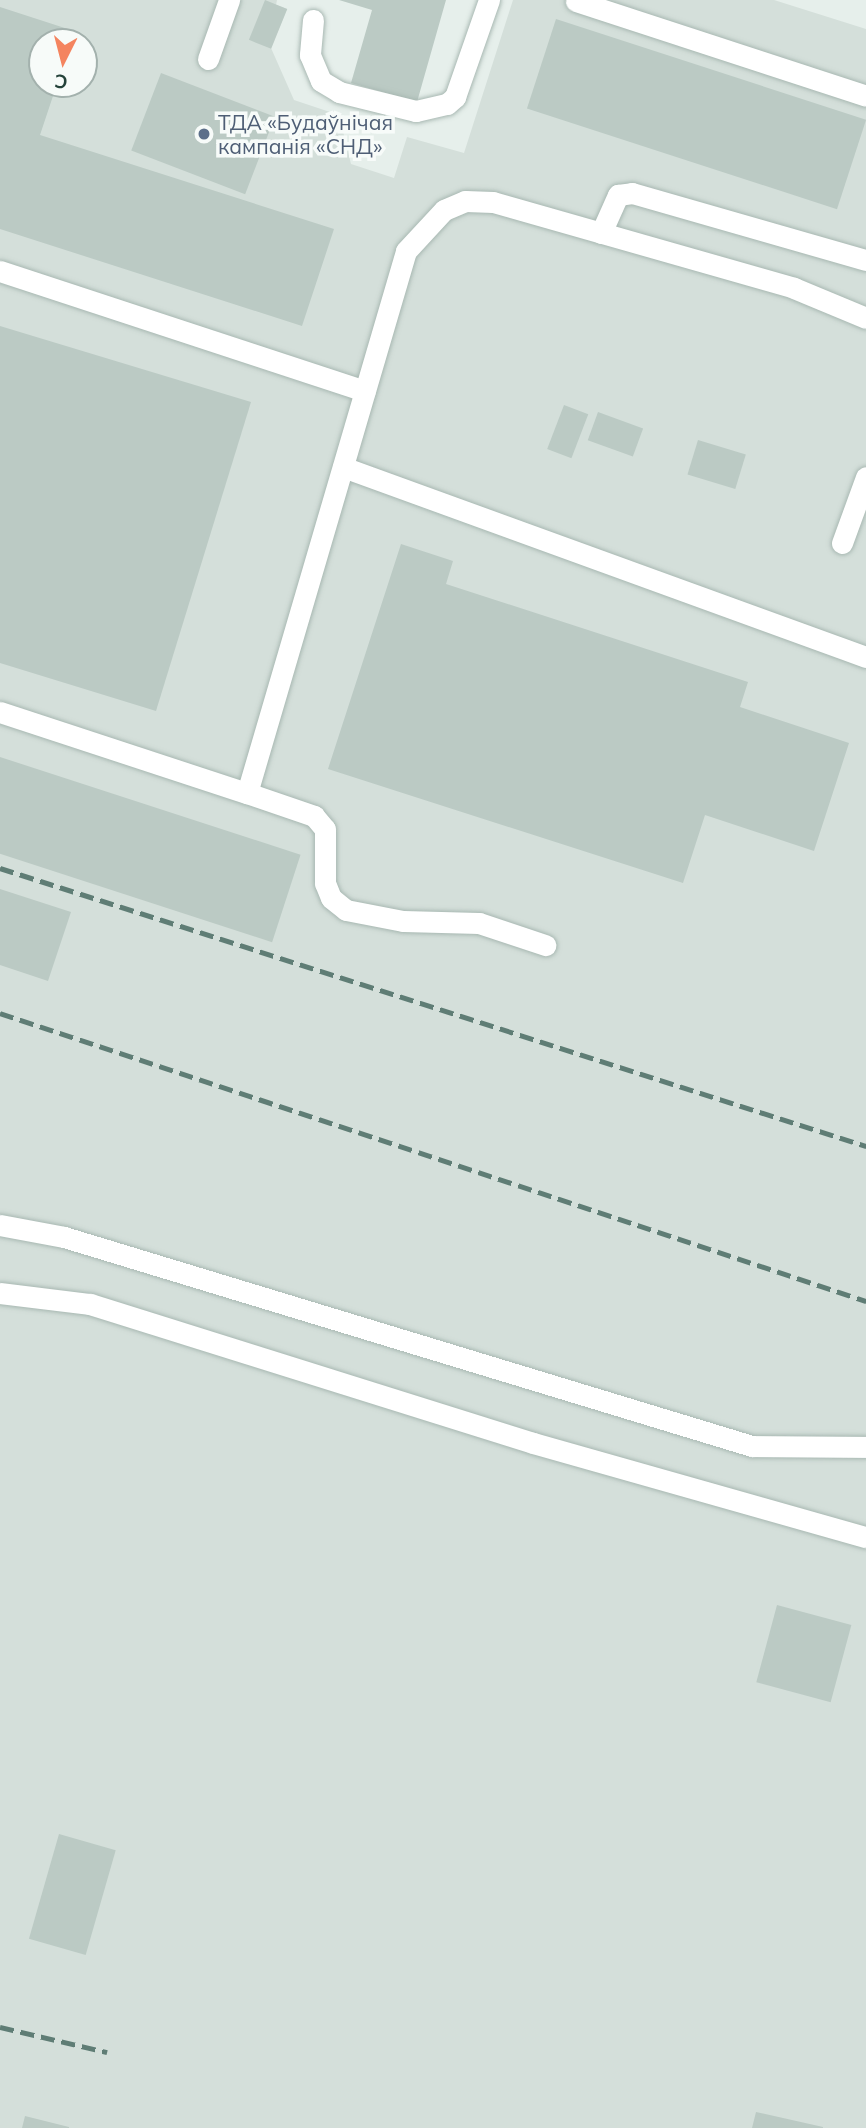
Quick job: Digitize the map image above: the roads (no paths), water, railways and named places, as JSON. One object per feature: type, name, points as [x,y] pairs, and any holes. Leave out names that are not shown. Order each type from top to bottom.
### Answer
[{"type":"lane","points":[[208,60],[229,0]]},
{"type":"lane","points":[[313,20],[310,55],[321,81],[339,92],[416,111],[447,104],[455,97],[489,0]]},
{"type":"lane","points":[[576,1],[866,96]]},
{"type":"lane","points":[[601,233],[618,195],[632,193],[866,260]]},
{"type":"lane","points":[[247,793],[406,251],[443,209],[465,201],[493,202],[794,288],[866,318]]},
{"type":"lane","points":[[0,271],[365,391]]},
{"type":"lane","points":[[343,467],[866,657]]},
{"type":"lane","points":[[842,543],[866,477]]},
{"type":"lane","points":[[0,712],[300,810],[325,829],[326,883],[331,898],[346,910],[403,921],[479,923],[545,945]]},
{"type":"lane","points":[[0,1224],[78,1241],[752,1446],[866,1447]]},
{"type":"lane","points":[[0,1293],[90,1304],[533,1443],[866,1536]]},
{"type":"railway","points":[[0,868],[866,1146]]},
{"type":"railway","points":[[0,1013],[866,1301]]},
{"type":"railway","points":[[0,2027],[107,2052]]},
{"type":"place","name":"ТДА «Будаўнічая кампанія «СНД»","points":[[204,134]]}]
